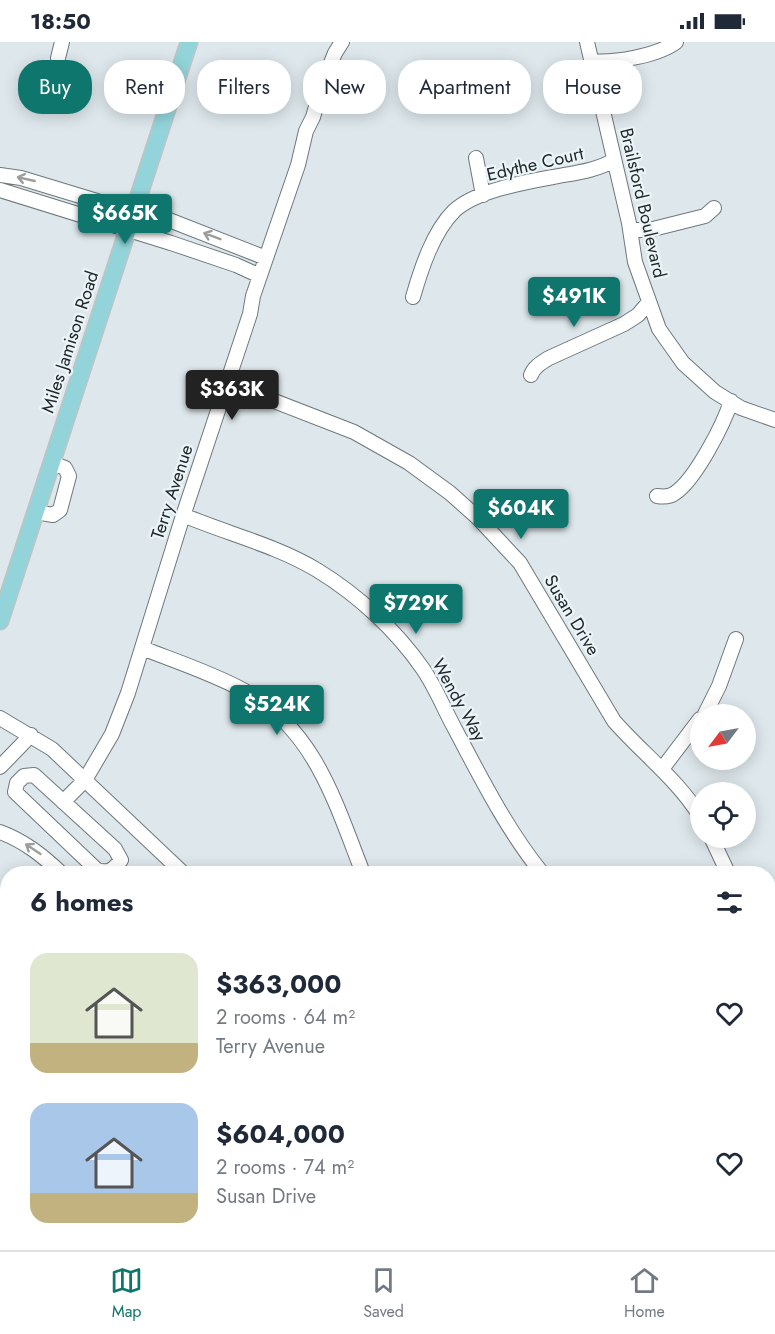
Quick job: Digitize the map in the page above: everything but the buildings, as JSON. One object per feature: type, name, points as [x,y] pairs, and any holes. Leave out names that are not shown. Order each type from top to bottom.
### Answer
[{"type":"main road","name":"Miles Jamison Road","points":[[2,609],[36,512],[189,42]]},
{"type":"street","points":[[58,58],[62,42]]},
{"type":"street","name":"Terry Avenue","points":[[63,802],[86,780],[112,734],[142,648],[323,83],[334,53],[342,42]]},
{"type":"street","name":"Brailsford Boulevard","points":[[587,42],[592,60]]},
{"type":"street","points":[[617,60],[660,51],[676,42]]},
{"type":"street","name":"Brailsford Boulevard","points":[[604,114],[635,262],[659,329],[683,363],[715,392],[731,402],[775,420]]},
{"type":"street","points":[[476,158],[483,195]]},
{"type":"street","name":"Edythe Court","points":[[413,297],[436,235],[453,212],[483,195],[508,187],[598,168],[614,160]]},
{"type":"street","points":[[0,175],[39,183],[133,212],[164,218],[266,258]]},
{"type":"street","points":[[0,190],[236,265],[260,276]]},
{"type":"street","points":[[630,230],[649,230],[705,216],[714,208]]},
{"type":"street","points":[[531,375],[532,370],[549,358],[624,324],[638,315],[649,302]]},
{"type":"street","name":"Susan Drive","points":[[228,379],[233,385],[354,432],[410,463],[457,500],[520,563],[614,721],[662,769],[690,801]]},
{"type":"street","points":[[657,496],[673,495],[686,484],[721,427],[731,402]]},
{"type":"street","points":[[36,512],[52,515],[60,510],[69,477],[65,468],[51,462]]},
{"type":"street","name":"Wendy Way","points":[[183,515],[257,541],[297,559],[337,583],[375,614],[400,640],[423,670],[496,804],[537,866]]},
{"type":"street","points":[[710,704],[736,639]]},
{"type":"street","points":[[142,648],[243,690],[263,703],[290,726],[320,768],[360,866]]},
{"type":"street","points":[[0,718],[52,749],[176,866]]},
{"type":"street","points":[[662,769],[690,732]]},
{"type":"street","points":[[0,767],[31,735]]},
{"type":"street","points":[[93,866],[15,792],[17,783],[24,776],[34,775],[115,849],[121,860],[116,866]]},
{"type":"street","points":[[0,832],[28,845],[53,866]]},
{"type":"street","points":[[716,848],[725,866]]}]
